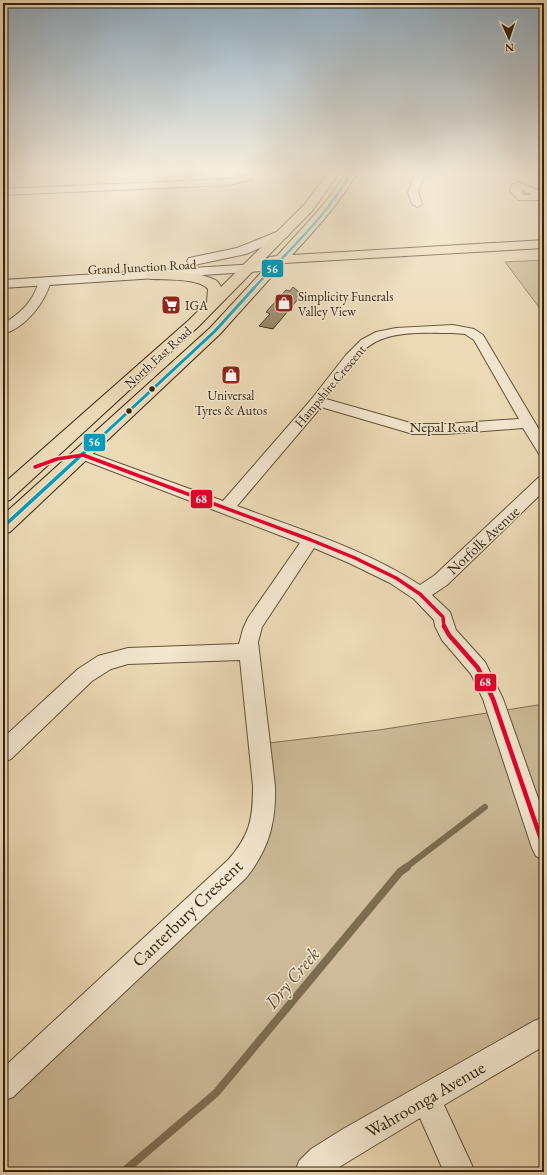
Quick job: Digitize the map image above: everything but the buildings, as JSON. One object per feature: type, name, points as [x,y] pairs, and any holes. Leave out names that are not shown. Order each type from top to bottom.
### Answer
[{"type":"highway","name":"North East Road","points":[[3,495],[166,350],[289,228]]},
{"type":"highway","name":"North East Road","points":[[3,527],[83,455],[215,331],[248,294],[280,268],[312,228]]},
{"type":"highway","points":[[313,228],[311,240],[314,246],[331,252],[362,259]]},
{"type":"highway","name":"Grand Junction Road","points":[[280,268],[362,259],[516,250],[544,244]]},
{"type":"highway","name":"Grand Junction Road","points":[[516,250],[544,253]]},
{"type":"highway","points":[[300,272],[362,259]]},
{"type":"highway","points":[[152,275],[197,278],[210,282],[215,290],[214,303]]},
{"type":"highway","points":[[35,467],[57,459],[83,455],[79,448],[77,430]]},
{"type":"main road","points":[[173,265],[241,251],[284,233]]},
{"type":"main road","name":"Grand Junction Road","points":[[3,284],[45,277],[173,265],[252,265],[280,268]]},
{"type":"main road","name":"Grand Junction Road","points":[[3,275],[45,277],[152,275],[252,265]]},
{"type":"street","points":[[3,330],[30,312],[39,300],[45,277]]},
{"type":"street","name":"Hampshire Crescent","points":[[226,509],[355,354],[374,337],[399,332],[461,329],[470,331],[479,338],[544,452]]},
{"type":"street","name":"Nepal Road","points":[[317,401],[413,429],[446,429],[527,423]]},
{"type":"street","points":[[83,455],[311,540],[377,568],[396,578],[420,594],[443,617],[444,626],[449,635],[469,656],[481,672],[493,700],[544,848]]},
{"type":"street","name":"Norfolk Avenue","points":[[420,594],[446,575],[544,482]]},
{"type":"street","name":"Canterbury Crescent","points":[[3,1086],[237,869],[252,847],[261,826],[263,817],[264,786],[248,652],[250,635],[255,623],[311,540]]},
{"type":"street","points":[[3,752],[85,675],[105,662],[128,656],[248,652]]},
{"type":"street","name":"Wahroonga Avenue","points":[[310,1172],[322,1160],[354,1140],[544,1031]]},
{"type":"street","points":[[426,1099],[460,1172]]},
{"type":"shaded area","points":[[544,260],[544,314],[505,262]]},
{"type":"shaded area","points":[[544,704],[544,1031],[310,1172],[3,1172],[3,1087],[252,847],[260,744],[379,730]]},
{"type":"waterway","name":"Dry Creek","points":[[405,868],[485,807]]},
{"type":"waterway","name":"Dry Creek","points":[[123,1172],[216,1093],[400,872],[407,867]]},
{"type":"transit line","name":"56","points":[[3,527],[215,331],[309,228]]},
{"type":"transit line","name":"68","points":[[35,467],[57,459],[83,455],[311,540],[355,558],[396,578],[420,594],[443,617],[444,626],[449,635],[478,668],[493,699],[544,848]]},
{"type":"place","name":"Simplicity Funerals Valley View","points":[[284,303]]},
{"type":"place","name":"IGA","points":[[171,305]]},
{"type":"place","name":"Universal Tyres & Autos","points":[[231,375]]}]
